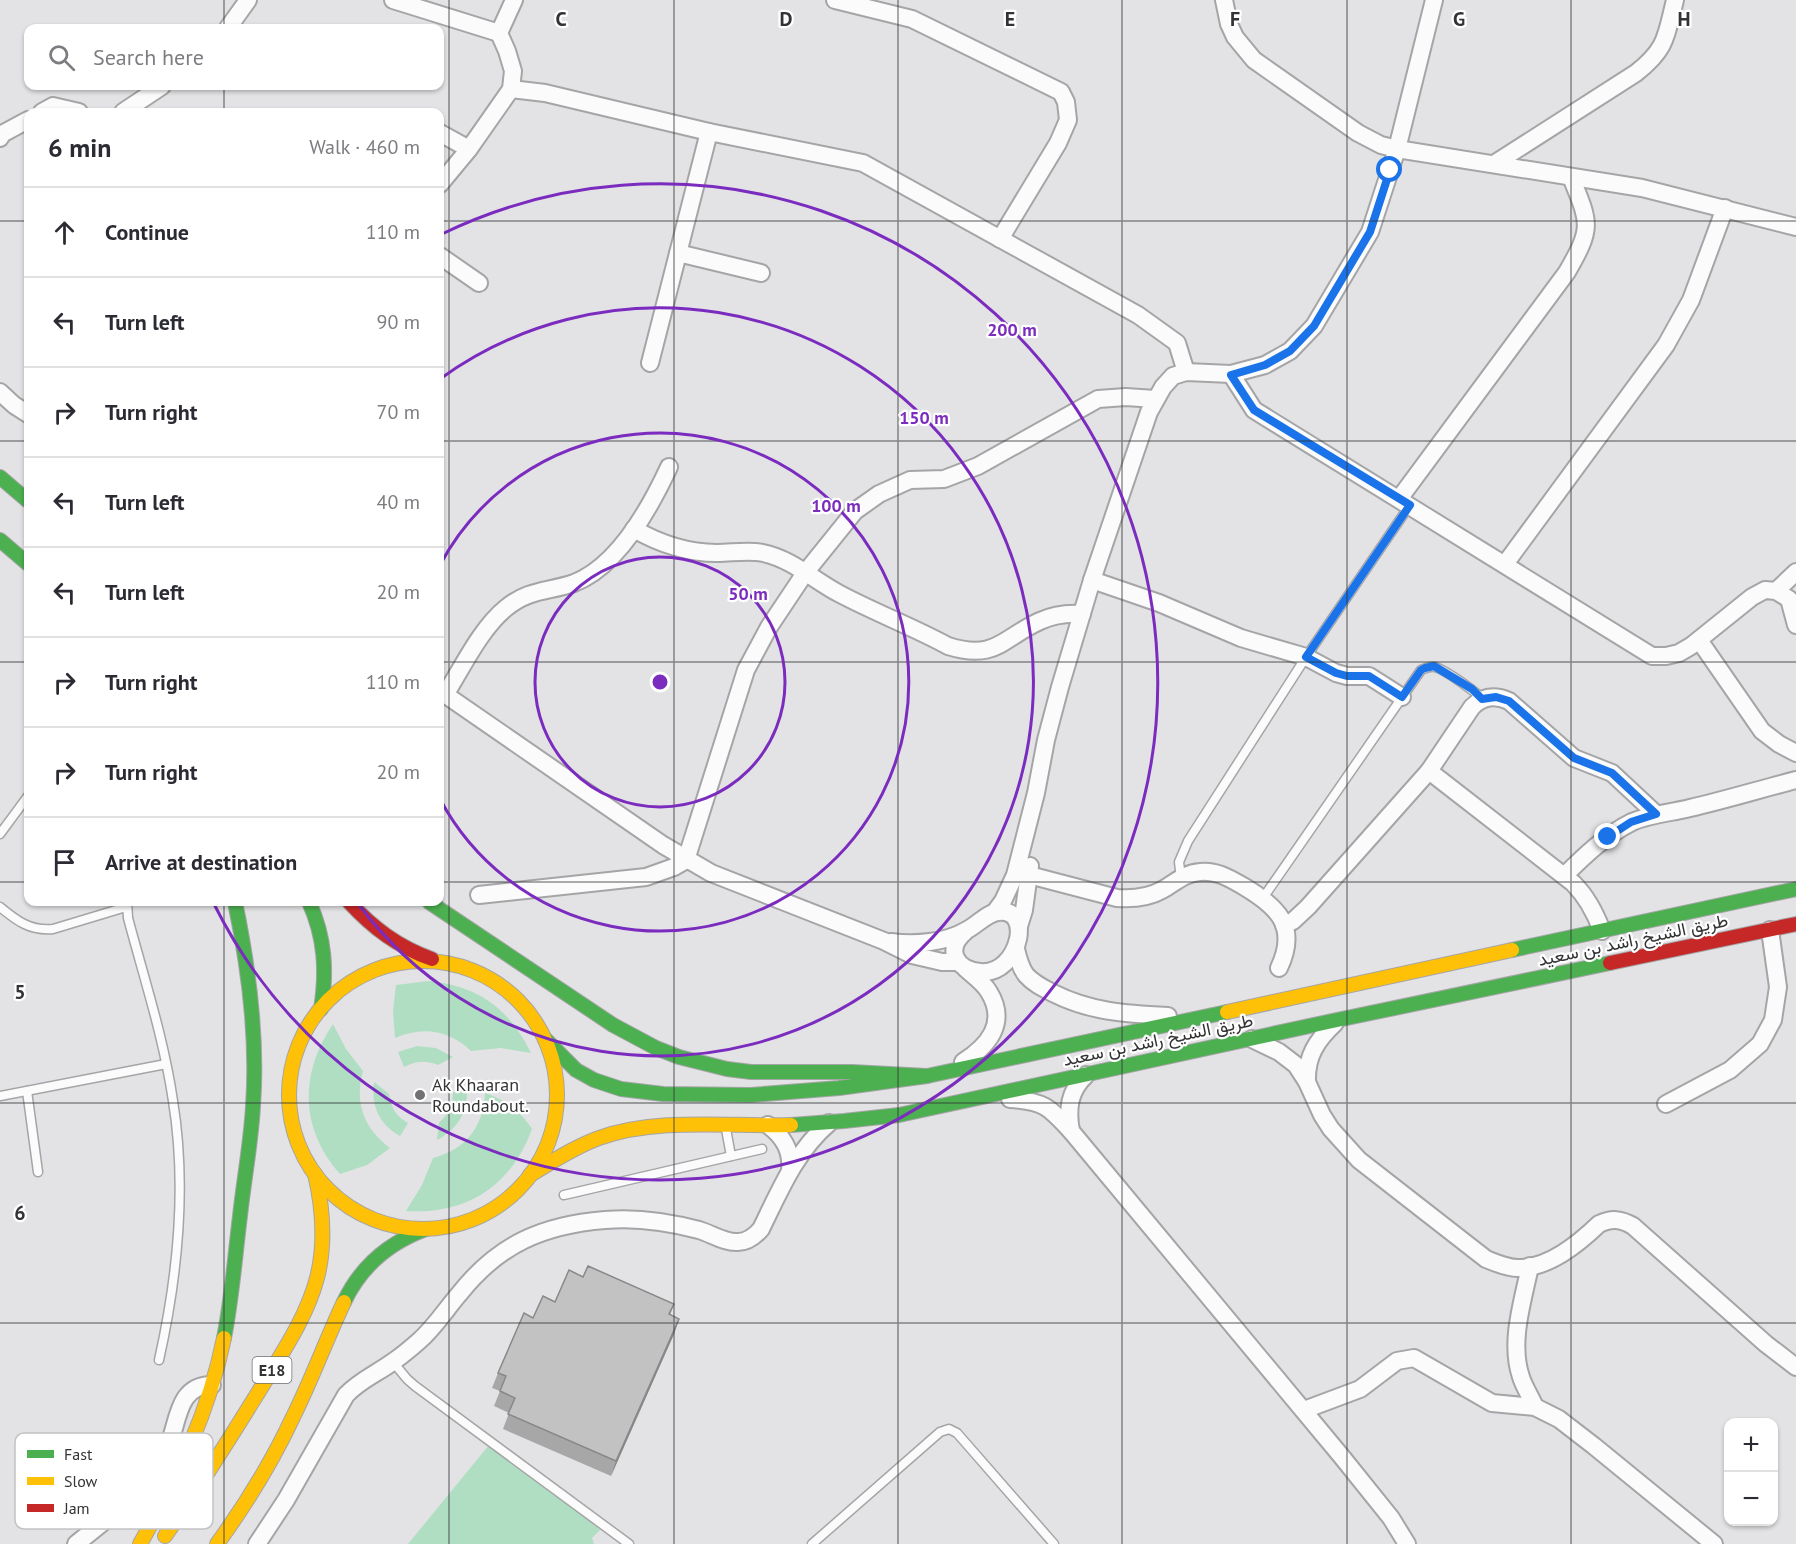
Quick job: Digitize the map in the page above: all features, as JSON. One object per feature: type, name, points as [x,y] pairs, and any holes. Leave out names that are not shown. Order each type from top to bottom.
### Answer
[{"type":"main road","points":[[0,477],[24,498]]},
{"type":"main road","points":[[0,540],[24,561]]},
{"type":"main road","name":"طريق الشيخ راشد بن سعيد","points":[[545,1039],[582,1074],[613,1087],[645,1094],[766,1095],[849,1088],[927,1077],[1796,889]]},
{"type":"main road","points":[[196,1433],[212,1385],[228,1316],[254,1093],[255,1050],[252,996],[236,906]]},
{"type":"main road","points":[[311,906],[320,928],[326,962],[321,1009]]},
{"type":"main road","points":[[353,906],[370,925],[410,951],[440,962],[473,970],[503,987],[527,1010],[545,1039],[555,1073],[556,1109],[548,1143],[530,1175],[506,1200],[461,1224],[427,1229],[395,1226],[364,1215],[337,1198],[315,1174],[298,1143],[290,1108],[292,1072],[303,1038],[321,1009],[346,987],[375,971],[407,962],[440,962]]},
{"type":"main road","points":[[435,906],[613,1025],[656,1048],[679,1057],[727,1069],[752,1072],[852,1072],[927,1077]]},
{"type":"main road","name":"طريق الشيخ راشد بن سعيد","points":[[530,1175],[568,1152],[608,1135],[639,1129],[804,1125],[899,1115],[1796,924]]},
{"type":"main road","name":"E18","points":[[213,1465],[296,1328],[311,1296],[320,1263],[323,1229],[321,1201],[315,1174]]},
{"type":"main road","name":"E18","points":[[218,1544],[277,1448],[301,1402],[345,1299],[356,1280],[376,1257],[388,1248],[427,1229]]},
{"type":"main road","points":[[140,1544],[149,1529]]},
{"type":"main road","name":"E18","points":[[159,1544],[170,1529]]},
{"type":"street","points":[[231,24],[248,0]]},
{"type":"street","points":[[393,0],[500,33]]},
{"type":"street","points":[[444,179],[469,149],[511,89],[513,71],[500,33],[514,0]]},
{"type":"street","points":[[835,0],[912,19],[1060,92],[1066,102],[1068,120],[1058,143],[1000,239]]},
{"type":"street","points":[[1224,0],[1228,24],[1235,37],[1254,60],[1358,133],[1381,145],[1642,188],[1796,227]]},
{"type":"street","points":[[950,1071],[986,1045],[996,1019],[994,1001],[990,993],[961,964],[954,951],[954,945],[965,932],[995,912],[1003,901],[1015,875],[1053,713],[1092,580],[1149,412],[1163,387],[1173,376],[1186,372],[1231,375],[1265,365],[1290,351],[1314,326],[1370,232],[1397,149],[1434,0]]},
{"type":"street","points":[[1494,164],[1636,74],[1653,60],[1665,41],[1675,0]]},
{"type":"street","points":[[511,89],[545,93],[709,132],[863,164],[1138,315],[1176,343],[1186,372]]},
{"type":"street","points":[[129,108],[156,90]]},
{"type":"street","points":[[0,138],[2,134],[24,122]]},
{"type":"street","points":[[650,363],[709,132]]},
{"type":"street","points":[[444,135],[469,149]]},
{"type":"street","points":[[1404,502],[1567,272],[1582,246],[1586,232],[1586,215],[1571,177]]},
{"type":"street","points":[[1505,564],[1679,324],[1691,300],[1725,208]]},
{"type":"street","points":[[678,253],[761,273]]},
{"type":"street","points":[[444,259],[479,283]]},
{"type":"street","points":[[1231,375],[1254,410],[1652,656],[1679,653],[1699,640],[1752,597],[1765,590],[1776,591],[1789,599],[1796,625]]},
{"type":"street","points":[[0,392],[24,411]]},
{"type":"street","points":[[479,895],[646,877],[686,860],[746,670],[769,627],[805,573],[855,511],[879,494],[910,480],[944,479],[978,466],[1098,399],[1126,397],[1155,399]]},
{"type":"street","points":[[444,690],[497,616],[531,593],[570,584],[591,574],[607,560],[634,529],[669,467]]},
{"type":"street","points":[[634,529],[664,544],[688,551],[713,553],[746,551],[778,558],[855,602],[948,646],[969,651],[991,649],[1001,645],[1030,626],[1050,617],[1071,613],[1082,614]]},
{"type":"street","points":[[1776,591],[1796,572]]},
{"type":"street","points":[[1092,580],[1159,603],[1241,638],[1306,657],[1336,673],[1347,676],[1369,676],[1402,697]]},
{"type":"street","points":[[1699,640],[1762,731],[1796,753]]},
{"type":"street","points":[[444,694],[686,860],[737,884],[884,940],[912,955],[961,964],[981,972],[995,970],[1006,962],[1016,949]]},
{"type":"street","points":[[1284,925],[1293,921],[1308,907],[1430,771],[1467,713],[1476,702],[1482,699],[1496,697],[1509,701],[1574,758],[1612,773],[1656,814]]},
{"type":"street","points":[[1430,771],[1581,891],[1602,931]]},
{"type":"street","points":[[1564,876],[1577,862],[1608,837],[1631,822],[1796,780]]},
{"type":"street","points":[[1036,793],[1035,834],[1016,949],[1022,968],[1027,975],[1041,987],[1064,999],[1095,1009],[1110,1012],[1199,1017]]},
{"type":"street","points":[[1029,875],[1117,898],[1129,899],[1152,895],[1181,878],[1198,872],[1217,873],[1263,898],[1276,910],[1284,925],[1286,943],[1278,968]]},
{"type":"street","points":[[995,912],[1011,914],[1019,926]]},
{"type":"street","points":[[1666,1104],[1730,1070],[1760,1044],[1773,1020],[1778,987],[1770,930]]},
{"type":"street","points":[[884,940],[925,942],[965,932]]},
{"type":"street","points":[[1307,1082],[1308,1063],[1314,1046],[1338,1020]]},
{"type":"street","points":[[1251,1039],[1288,1058],[1296,1065],[1307,1082],[1326,1122],[1359,1160],[1486,1259],[1503,1266],[1518,1268],[1539,1265],[1556,1257],[1599,1224],[1607,1220],[1625,1221],[1766,1344],[1796,1366]]},
{"type":"street","points":[[1071,1131],[1069,1103],[1076,1087],[1087,1074]]},
{"type":"street","points":[[988,1095],[1040,1103],[1055,1113],[1304,1410],[1391,1518],[1407,1544]]},
{"type":"street","points":[[257,1544],[286,1500],[346,1395],[415,1344],[435,1324],[472,1278],[495,1258],[539,1232],[586,1221],[633,1219],[679,1225],[731,1242],[744,1241],[761,1229],[806,1144],[830,1122]]},
{"type":"street","points":[[768,1125],[782,1137],[786,1145],[791,1163],[790,1172]]},
{"type":"street","points":[[1530,1266],[1520,1315],[1516,1354],[1521,1378],[1535,1407]]},
{"type":"street","points":[[1304,1410],[1360,1389],[1397,1361],[1414,1358],[1492,1403],[1535,1407],[1559,1419],[1714,1544]]},
{"type":"street","points":[[173,1433],[180,1407],[187,1395],[199,1387],[212,1385]]},
{"type":"street","points":[[76,1544],[94,1529]]},
{"type":"lane","points":[[1181,878],[1179,862],[1188,841],[1404,502]]},
{"type":"lane","points":[[1263,898],[1421,670],[1434,666],[1472,689],[1482,699]]},
{"type":"lane","points":[[0,834],[24,801]]},
{"type":"lane","points":[[0,907],[26,927],[44,930],[121,906]]},
{"type":"lane","points":[[127,906],[166,1064],[178,1138],[179,1212],[173,1287],[159,1360]]},
{"type":"lane","points":[[0,1096],[166,1064]]},
{"type":"lane","points":[[27,1090],[38,1172]]},
{"type":"lane","points":[[725,1126],[731,1156]]},
{"type":"lane","points":[[564,1195],[762,1149]]},
{"type":"lane","points":[[393,1362],[415,1386],[629,1544]]},
{"type":"lane","points":[[812,1544],[940,1432],[949,1429],[957,1433],[1054,1544]]},
{"type":"green space","points":[[429,981],[463,988],[490,1002],[513,1023],[531,1053],[501,1048],[471,1051],[445,1034],[426,1031],[395,1038],[393,1011],[396,985]]},
{"type":"green space","points":[[333,1024],[346,1049],[363,1071],[360,1093],[363,1114],[381,1141],[390,1148],[367,1165],[340,1174],[317,1139],[311,1120],[309,1101],[314,1062]]},
{"type":"green space","points":[[417,1046],[436,1048],[453,1057],[438,1065],[421,1062],[404,1067],[398,1052]]},
{"type":"green space","points":[[374,1082],[389,1094],[395,1111],[408,1123],[400,1136],[387,1126],[378,1114],[373,1091]]},
{"type":"green space","points":[[467,1091],[467,1099],[460,1120],[437,1140],[439,1123],[452,1106],[453,1092]]},
{"type":"green space","points":[[485,1093],[512,1107],[532,1129],[512,1166],[484,1193],[467,1202],[428,1211],[406,1211],[422,1185],[433,1158],[455,1149],[471,1135],[481,1117]]},
{"type":"green space","points":[[494,1439],[600,1530],[592,1538],[594,1544],[408,1544]]},
{"type":"building","points":[[588,1266],[674,1304],[669,1314],[679,1319],[616,1461],[508,1414],[515,1398],[500,1391],[506,1376],[498,1373],[524,1313],[533,1318],[543,1296],[555,1302],[569,1270],[583,1277]]},
{"type":"traffic: fast","points":[[0,477],[24,498]]},
{"type":"traffic: fast","points":[[0,540],[24,561]]},
{"type":"traffic: fast","points":[[1512,950],[1796,889]]},
{"type":"traffic: fast","points":[[224,1338],[251,1134],[254,1080],[251,1003],[236,906]]},
{"type":"traffic: fast","points":[[311,906],[323,954],[324,981],[321,1009]]},
{"type":"traffic: fast","points":[[435,906],[613,1025],[656,1048],[679,1057],[727,1069],[751,1072],[852,1072],[927,1076]]},
{"type":"traffic: fast","points":[[791,1125],[899,1115],[1610,963]]},
{"type":"traffic: fast","points":[[545,1039],[576,1070],[594,1080],[621,1089],[663,1094],[751,1095],[839,1088],[927,1076],[1227,1012]]},
{"type":"traffic: fast","points":[[344,1302],[359,1277],[377,1257],[400,1241],[426,1229]]},
{"type":"traffic: slow","points":[[1227,1012],[1512,950]]},
{"type":"traffic: slow","points":[[423,961],[462,967],[486,977],[508,992],[526,1010],[541,1032],[551,1056],[557,1095],[551,1134],[541,1158],[526,1180],[508,1198],[486,1213],[462,1223],[423,1229],[384,1223],[360,1213],[338,1198],[320,1180],[305,1158],[295,1134],[289,1095],[295,1056],[305,1032],[320,1010],[338,992],[360,977],[384,967],[423,961]]},
{"type":"traffic: slow","points":[[530,1175],[581,1146],[622,1131],[694,1124],[791,1125]]},
{"type":"traffic: slow","points":[[213,1463],[287,1345],[313,1292],[322,1252],[322,1213],[315,1174]]},
{"type":"traffic: slow","points":[[217,1544],[248,1498],[276,1450],[300,1403],[344,1302]]},
{"type":"traffic: slow","points":[[195,1433],[210,1392],[224,1338]]},
{"type":"traffic: slow","points":[[140,1544],[148,1529]]},
{"type":"traffic: slow","points":[[165,1536],[170,1529]]},
{"type":"traffic: jam","points":[[353,906],[387,936],[408,949],[432,959]]},
{"type":"traffic: jam","points":[[1610,963],[1796,924]]},
{"type":"place","name":"Ak Khaaran Roundabout.","points":[[420,1095]]},
{"type":"route","points":[[1390,170],[1370,232],[1314,326],[1290,351],[1265,365],[1231,375],[1254,410],[1410,505],[1306,657],[1336,673],[1347,676],[1369,676],[1402,697],[1421,670],[1434,666],[1472,689],[1482,699],[1496,697],[1509,701],[1574,758],[1612,773],[1656,814],[1631,822],[1608,837]]}]
